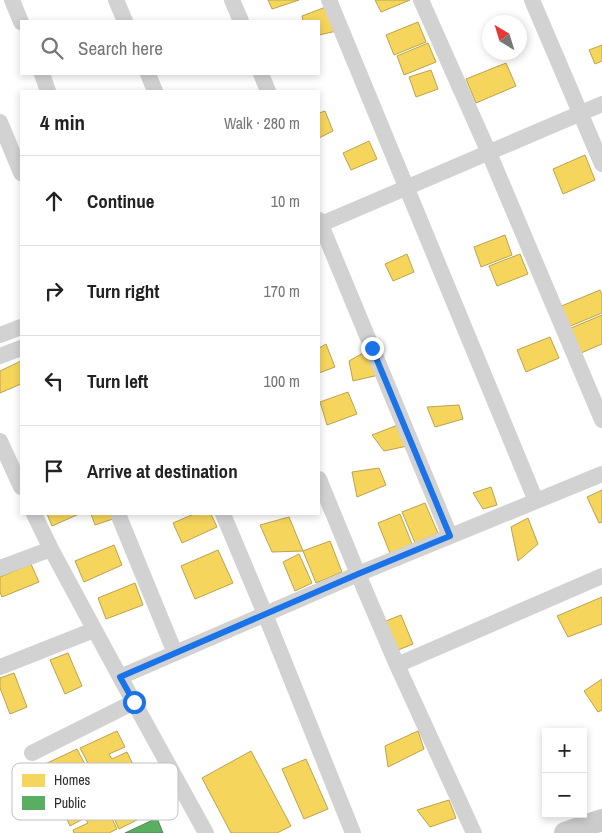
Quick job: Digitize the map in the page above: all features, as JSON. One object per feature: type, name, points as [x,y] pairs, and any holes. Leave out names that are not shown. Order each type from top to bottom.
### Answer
[{"type":"main road","points":[[565,833],[602,820]]},
{"type":"street","points":[[12,0],[20,20]]},
{"type":"street","points":[[116,0],[125,20]]},
{"type":"street","points":[[232,0],[241,20]]},
{"type":"street","points":[[328,0],[536,501]]},
{"type":"street","points":[[422,0],[489,152],[602,420]]},
{"type":"street","points":[[532,0],[602,164]]},
{"type":"street","points":[[42,75],[48,90]]},
{"type":"street","points":[[148,75],[156,90]]},
{"type":"street","points":[[261,75],[268,90]]},
{"type":"street","points":[[320,223],[407,188],[602,104]]},
{"type":"street","points":[[0,122],[20,171]]},
{"type":"street","points":[[320,225],[450,536]]},
{"type":"street","points":[[0,335],[20,327]]},
{"type":"street","points":[[0,356],[20,348]]},
{"type":"street","points":[[0,441],[5,468],[20,486]]},
{"type":"street","points":[[120,677],[358,574],[602,474]]},
{"type":"street","points":[[320,481],[397,665],[474,833]]},
{"type":"street","points":[[34,515],[94,630],[168,763]]},
{"type":"street","points":[[118,515],[174,653]]},
{"type":"street","points":[[223,515],[353,833]]},
{"type":"street","points":[[0,568],[51,549]]},
{"type":"street","points":[[397,665],[602,576]]},
{"type":"street","points":[[0,667],[94,630]]},
{"type":"street","points":[[32,753],[134,702]]},
{"type":"street","points":[[178,782],[206,833]]},
{"type":"building: Homes","points":[[268,0],[299,0],[272,9]]},
{"type":"building: Homes","points":[[375,0],[410,0],[381,12]]},
{"type":"building: Homes","points":[[331,5],[341,30],[320,35],[320,20],[303,20],[302,16]]},
{"type":"building: Homes","points":[[418,22],[426,42],[394,55],[386,35]]},
{"type":"building: Homes","points":[[428,43],[436,62],[404,75],[397,56]]},
{"type":"building: Homes","points":[[602,45],[602,61],[595,64],[589,50]]},
{"type":"building: Homes","points":[[506,63],[516,86],[476,103],[466,79]]},
{"type":"building: Homes","points":[[431,70],[438,89],[416,97],[409,77]]},
{"type":"building: Homes","points":[[325,111],[333,131],[320,138],[320,113]]},
{"type":"building: Homes","points":[[369,141],[377,159],[351,170],[343,153]]},
{"type":"building: Homes","points":[[585,155],[595,180],[563,194],[553,169]]},
{"type":"building: Homes","points":[[505,235],[512,255],[481,267],[474,247]]},
{"type":"building: Homes","points":[[407,254],[414,272],[393,281],[385,264]]},
{"type":"building: Homes","points":[[520,254],[528,274],[497,286],[489,266]]},
{"type":"building: Homes","points":[[600,290],[602,295],[602,313],[568,327],[559,307]]},
{"type":"building: Homes","points":[[602,315],[602,344],[581,353],[571,328]]},
{"type":"building: Homes","points":[[550,337],[559,358],[526,372],[517,350]]},
{"type":"building: Homes","points":[[326,344],[335,367],[320,373],[320,347]]},
{"type":"building: Homes","points":[[372,348],[383,374],[353,381],[349,361]]},
{"type":"building: Homes","points":[[20,361],[20,384],[0,393],[0,371]]},
{"type":"building: Homes","points":[[348,392],[357,414],[327,425],[320,402]]},
{"type":"building: Homes","points":[[459,405],[463,419],[435,427],[427,407]]},
{"type":"building: Homes","points":[[403,423],[412,445],[384,451],[372,435]]},
{"type":"building: Homes","points":[[379,468],[386,485],[357,497],[352,472]]},
{"type":"building: Homes","points":[[491,487],[497,505],[483,509],[473,493]]},
{"type":"building: Homes","points":[[602,490],[602,522],[599,523],[587,497]]},
{"type":"building: Homes","points":[[425,503],[438,533],[415,543],[402,512]]},
{"type":"building: Homes","points":[[400,514],[412,544],[390,553],[378,523]]},
{"type":"building: Homes","points":[[47,515],[77,515],[52,526]]},
{"type":"building: Homes","points":[[91,515],[118,515],[119,517],[95,525]]},
{"type":"building: Homes","points":[[192,515],[211,515],[217,527],[182,543],[173,523]]},
{"type":"building: Homes","points":[[289,517],[303,551],[272,552],[260,525]]},
{"type":"building: Homes","points":[[528,518],[538,544],[518,561],[511,527]]},
{"type":"building: Homes","points":[[330,541],[342,572],[316,583],[303,551]]},
{"type":"building: Homes","points":[[114,545],[122,565],[84,582],[75,561]]},
{"type":"building: Homes","points":[[218,550],[233,583],[195,599],[181,566]]},
{"type":"building: Homes","points":[[299,554],[312,583],[295,591],[283,562]]},
{"type":"building: Homes","points":[[31,564],[39,582],[2,597],[0,577]]},
{"type":"building: Homes","points":[[135,583],[143,605],[106,619],[98,598]]},
{"type":"building: Homes","points":[[602,597],[602,624],[568,637],[557,616]]},
{"type":"building: Homes","points":[[401,615],[413,644],[398,650],[386,621]]},
{"type":"building: Homes","points":[[68,653],[82,686],[65,694],[50,660]]},
{"type":"building: Homes","points":[[14,673],[27,707],[10,714],[0,688],[0,678]]},
{"type":"building: Homes","points":[[602,679],[602,710],[598,712],[584,691]]},
{"type":"building: Homes","points":[[117,731],[125,747],[109,754],[112,759],[127,752],[132,763],[88,763],[80,748]]},
{"type":"building: Homes","points":[[418,731],[424,749],[388,767],[385,746]]},
{"type":"building: Homes","points":[[77,749],[84,763],[47,763]]},
{"type":"building: Homes","points":[[251,751],[291,826],[277,833],[231,833],[202,778]]},
{"type":"building: Homes","points":[[306,759],[328,809],[304,819],[282,769]]},
{"type":"building: Homes","points":[[449,800],[456,818],[430,827],[417,810]]},
{"type":"building: Homes","points":[[67,820],[81,820],[70,826]]},
{"type":"building: Homes","points":[[86,820],[113,820],[117,829],[109,833],[74,833],[73,830],[88,823]]},
{"type":"building: Homes","points":[[115,820],[137,820],[119,829]]},
{"type":"building: Public","points":[[153,820],[158,820],[163,833],[125,833]]},
{"type":"route","points":[[134,702],[120,677],[450,536],[372,348]]}]
